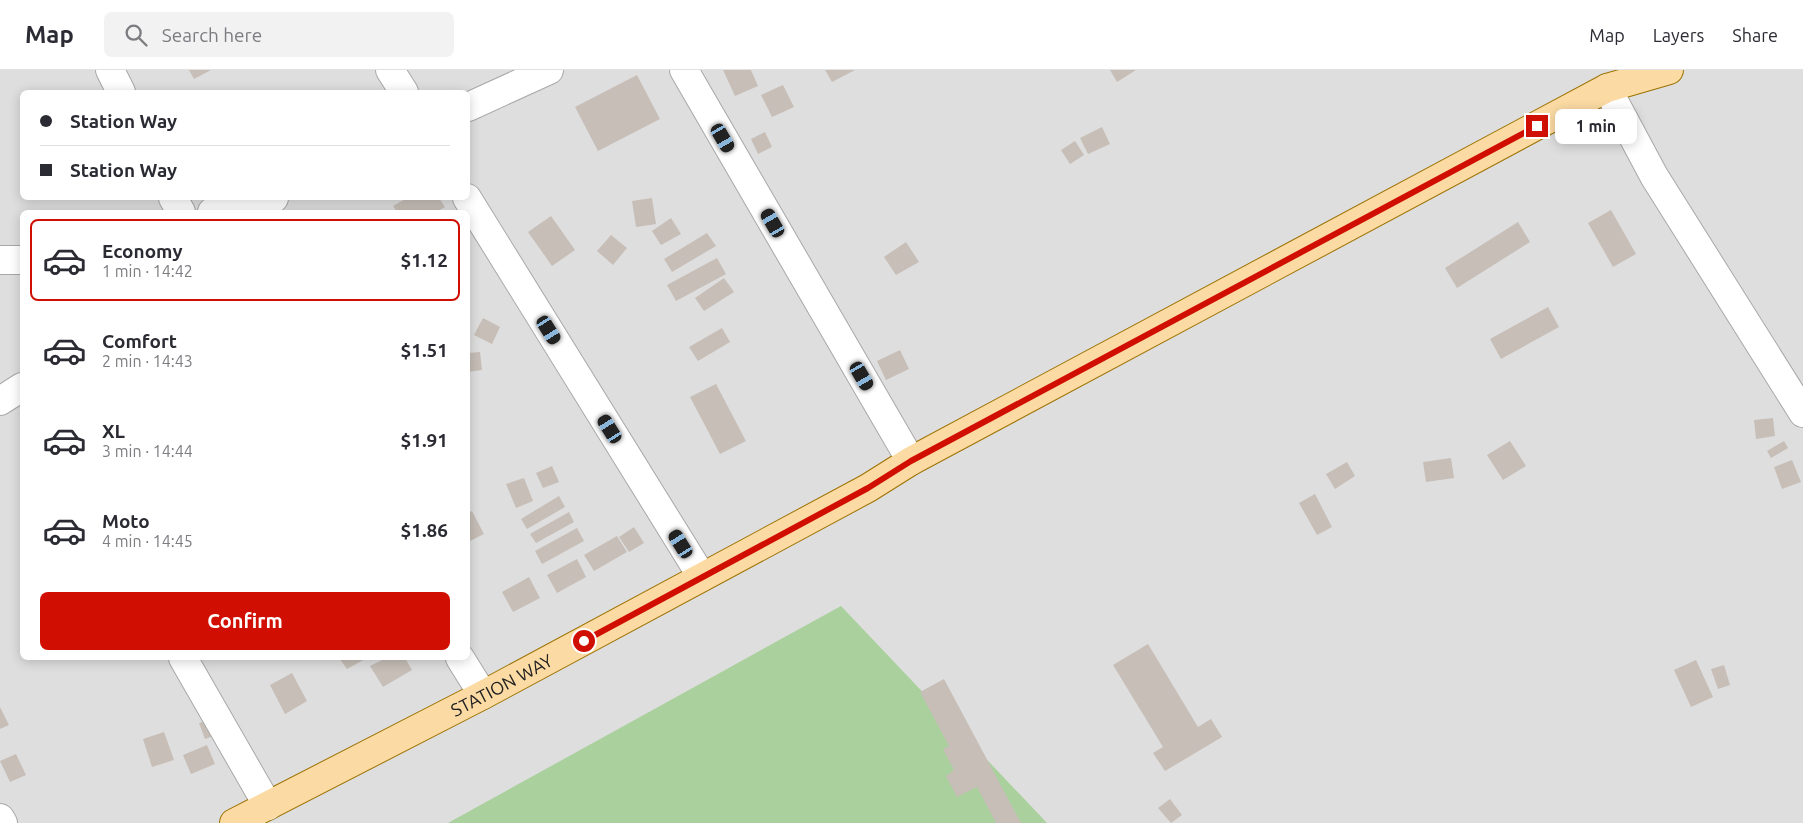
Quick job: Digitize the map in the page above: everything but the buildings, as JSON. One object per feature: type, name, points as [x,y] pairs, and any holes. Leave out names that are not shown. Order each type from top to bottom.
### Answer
[{"type":"main road","name":"STATION WAY","points":[[234,823],[483,695],[868,488],[911,461],[1607,88],[1669,70]]},
{"type":"street","points":[[110,70],[120,90]]},
{"type":"street","points":[[390,70],[403,90]]},
{"type":"street","points":[[470,106],[549,70]]},
{"type":"street","points":[[684,70],[911,461]]},
{"type":"street","points":[[1607,88],[1654,176],[1803,414]]},
{"type":"street","points":[[217,210],[241,200]]},
{"type":"street","points":[[262,210],[272,200]]},
{"type":"street","points":[[469,200],[702,577]]},
{"type":"street","points":[[0,260],[20,260]]},
{"type":"street","points":[[0,402],[20,389]]},
{"type":"street","points":[[184,660],[268,806]]},
{"type":"street","points":[[461,660],[483,695]]},
{"type":"street","points":[[0,818],[3,823]]},
{"type":"shaded area","points":[[0,70],[1803,70],[1803,823],[0,823]]},
{"type":"green space","points":[[841,606],[1047,823],[448,823]]},
{"type":"route","points":[[584,641],[868,488],[911,461],[1537,126]]}]
